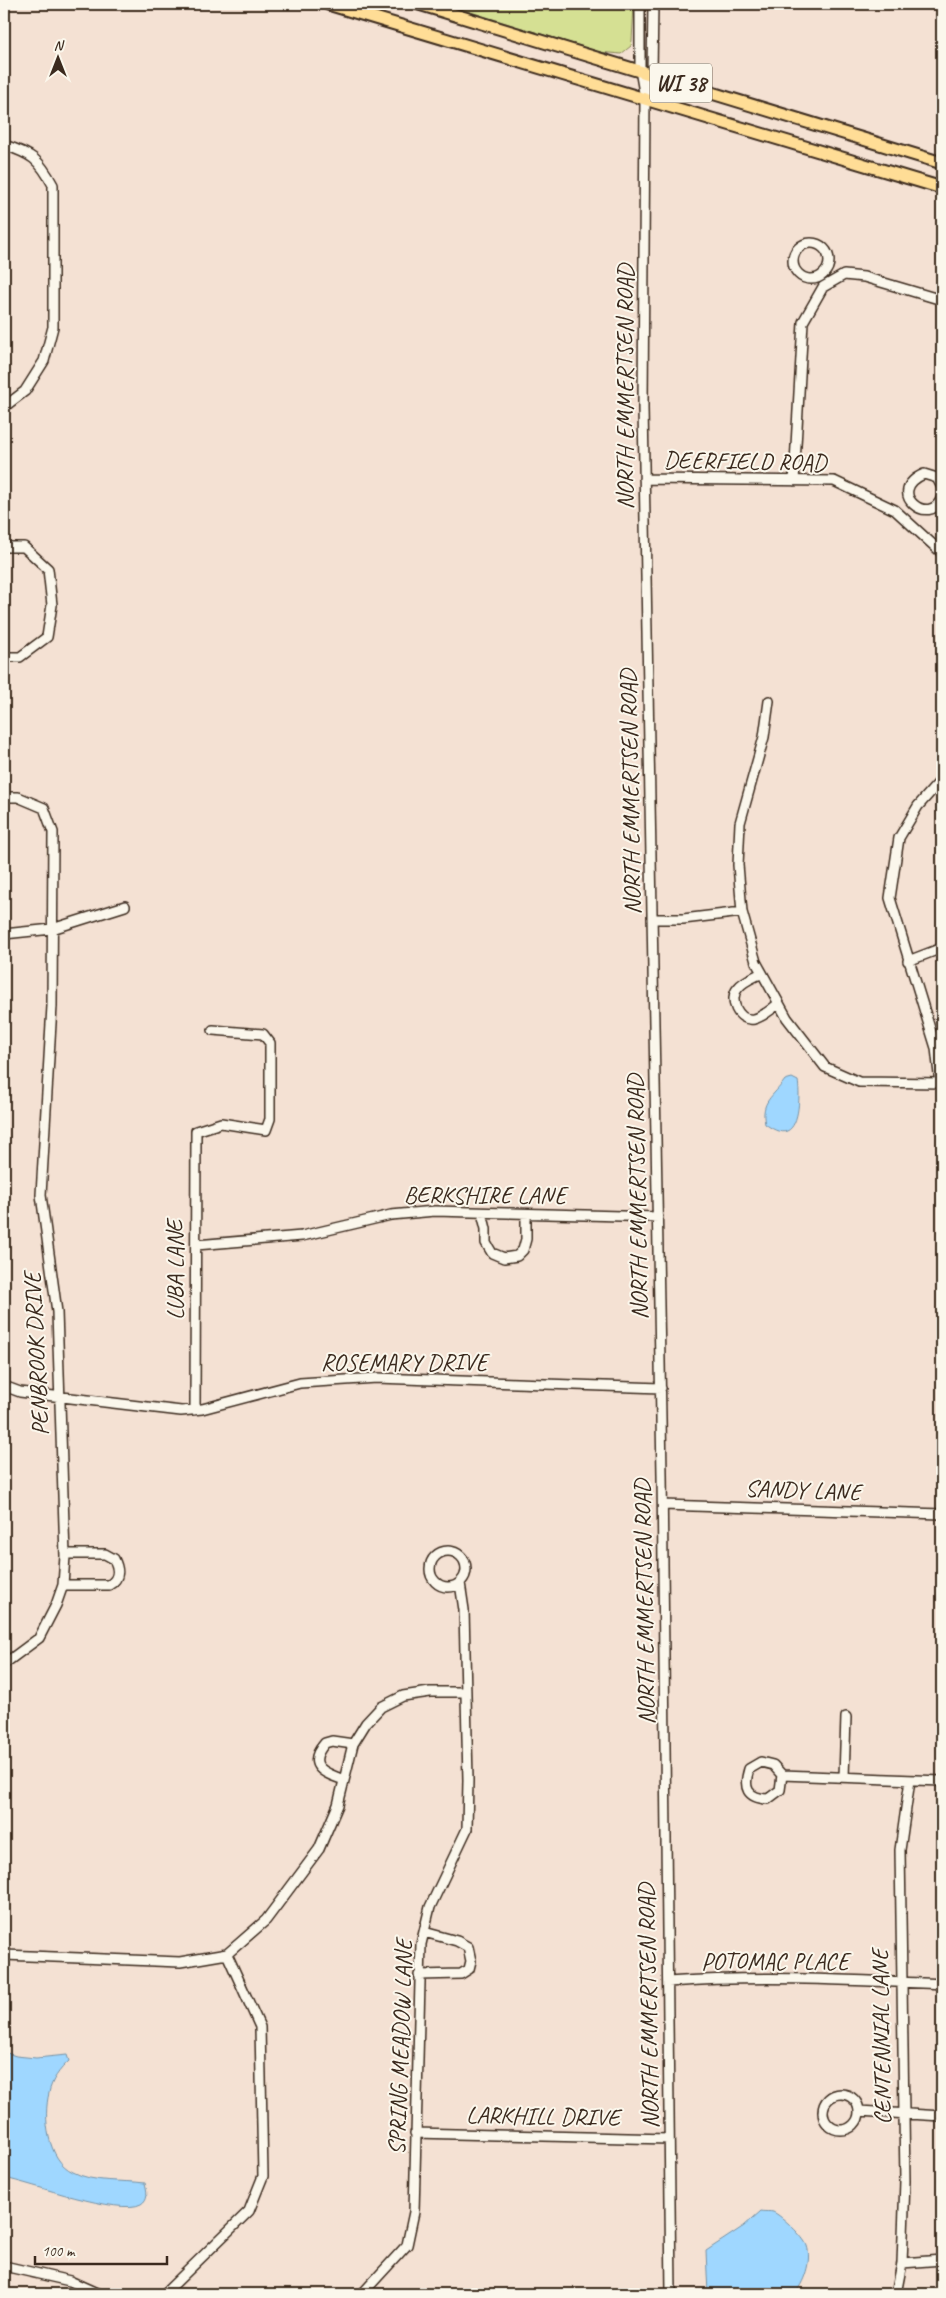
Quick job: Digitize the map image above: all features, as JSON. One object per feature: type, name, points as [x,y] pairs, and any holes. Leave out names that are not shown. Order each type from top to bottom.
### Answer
[{"type":"main road","name":"WI 38","points":[[328,4],[942,188]]},
{"type":"main road","name":"WI 38","points":[[419,4],[942,163]]},
{"type":"street","points":[[640,4],[646,72]]},
{"type":"street","points":[[646,72],[653,4]]},
{"type":"street","name":"NORTH EMMERTSEN ROAD","points":[[646,72],[644,479],[663,1505],[671,2294]]},
{"type":"street","points":[[4,145],[26,152],[32,156],[43,166],[53,185],[53,327],[44,361],[25,391],[4,407]]},
{"type":"street","points":[[809,243],[823,248],[828,255],[828,263],[827,269],[820,276],[812,279],[805,278],[798,273],[794,267],[793,258],[798,248],[809,243]]},
{"type":"street","points":[[794,481],[803,322],[823,287],[844,274],[864,277],[942,300]]},
{"type":"street","points":[[820,276],[827,285]]},
{"type":"street","points":[[942,487],[937,478],[924,474],[913,479],[909,484],[907,494],[912,504],[920,509],[927,510],[937,505],[942,497]]},
{"type":"street","name":"DEERFIELD ROAD","points":[[644,479],[834,481],[894,510],[942,553]]},
{"type":"street","points":[[902,517],[912,504]]},
{"type":"street","points":[[4,547],[24,547],[48,569],[52,604],[47,637],[20,657],[4,657]]},
{"type":"street","points":[[769,701],[764,737],[740,823],[738,865],[742,912],[756,962],[778,1004],[796,1032],[825,1067],[854,1081],[941,1083],[936,1048],[890,898],[899,838],[918,806],[942,779]]},
{"type":"street","name":"PENBROOK DRIVE","points":[[4,797],[18,797],[44,808],[53,832],[52,1006],[41,1195],[58,1312],[65,1554],[63,1585],[56,1605],[39,1638],[4,1664]]},
{"type":"street","points":[[4,934],[52,929],[125,906]]},
{"type":"street","points":[[652,919],[683,919],[742,912]]},
{"type":"street","points":[[908,961],[942,948]]},
{"type":"street","points":[[762,973],[739,986],[734,993],[733,1002],[744,1017],[754,1019],[778,1004]]},
{"type":"street","name":"LUBA LANE","points":[[195,1410],[196,1131],[221,1123],[266,1130],[270,1119],[270,1043],[263,1034],[212,1030]]},
{"type":"street","name":"BERKSHIRE LANE","points":[[196,1245],[302,1236],[391,1215],[435,1211],[658,1217]]},
{"type":"street","points":[[482,1213],[486,1229],[486,1243],[492,1254],[504,1258],[517,1256],[524,1250],[526,1214]]},
{"type":"street","name":"ROSEMARY DRIVE","points":[[4,1386],[20,1392],[181,1411],[195,1410],[300,1383],[377,1378],[661,1388]]},
{"type":"street","name":"SANDY LANE","points":[[663,1505],[942,1514]]},
{"type":"street","name":"SPRING MEADOW LANE","points":[[362,2294],[407,2245],[414,2212],[421,1944],[430,1907],[467,1829],[464,1610],[460,1583],[466,1573],[466,1568],[461,1557],[452,1552],[440,1553],[436,1556],[430,1567],[430,1573],[437,1584],[449,1587],[460,1583]]},
{"type":"street","points":[[63,1585],[109,1585],[117,1579],[118,1572],[114,1558],[105,1554],[65,1554]]},
{"type":"street","points":[[4,1955],[180,1962],[228,1954],[266,1920],[319,1849],[338,1806],[353,1744],[366,1722],[381,1707],[403,1696],[430,1692],[466,1692]]},
{"type":"street","points":[[844,1778],[846,1717]]},
{"type":"street","points":[[344,1780],[324,1773],[317,1764],[317,1756],[325,1743],[332,1741],[353,1744]]},
{"type":"street","points":[[782,1775],[780,1790],[768,1799],[757,1799],[748,1791],[745,1779],[749,1769],[761,1762],[773,1765],[782,1775],[942,1781]]},
{"type":"street","name":"CENTENNIAL LANE","points":[[896,2294],[902,2264],[904,2181],[900,1850],[910,1780]]},
{"type":"street","points":[[419,1975],[462,1974],[469,1969],[471,1961],[468,1947],[457,1940],[424,1932]]},
{"type":"street","points":[[164,2294],[248,2211],[263,2176],[260,2027],[228,1954]]},
{"type":"street","name":"POTOMAC PLACE","points":[[668,1982],[717,1978],[761,1978],[942,1984]]},
{"type":"street","points":[[840,2094],[853,2099],[859,2111],[853,2126],[843,2130],[836,2129],[828,2124],[824,2114],[825,2104],[829,2099],[840,2094]]},
{"type":"street","points":[[859,2111],[942,2116]]},
{"type":"street","name":"LARKHILL DRIVE","points":[[415,2133],[669,2139]]},
{"type":"street","points":[[902,2264],[942,2260]]},
{"type":"street","points":[[4,2266],[70,2281],[99,2294]]},
{"type":"green space","points":[[445,4],[634,4],[631,46],[621,54],[599,52]]},
{"type":"water","points":[[792,1078],[798,1081],[799,1100],[797,1116],[791,1128],[784,1132],[773,1129],[765,1124],[764,1110],[766,1104],[785,1080]]},
{"type":"water","points":[[4,2052],[16,2056],[36,2058],[67,2055],[69,2061],[59,2071],[54,2080],[47,2103],[49,2137],[57,2158],[64,2166],[81,2176],[99,2180],[145,2183],[147,2195],[144,2202],[130,2207],[115,2206],[4,2178]]},
{"type":"water","points":[[761,2211],[773,2212],[782,2218],[797,2232],[807,2246],[808,2265],[798,2290],[794,2294],[708,2294],[706,2251],[744,2226]]}]
